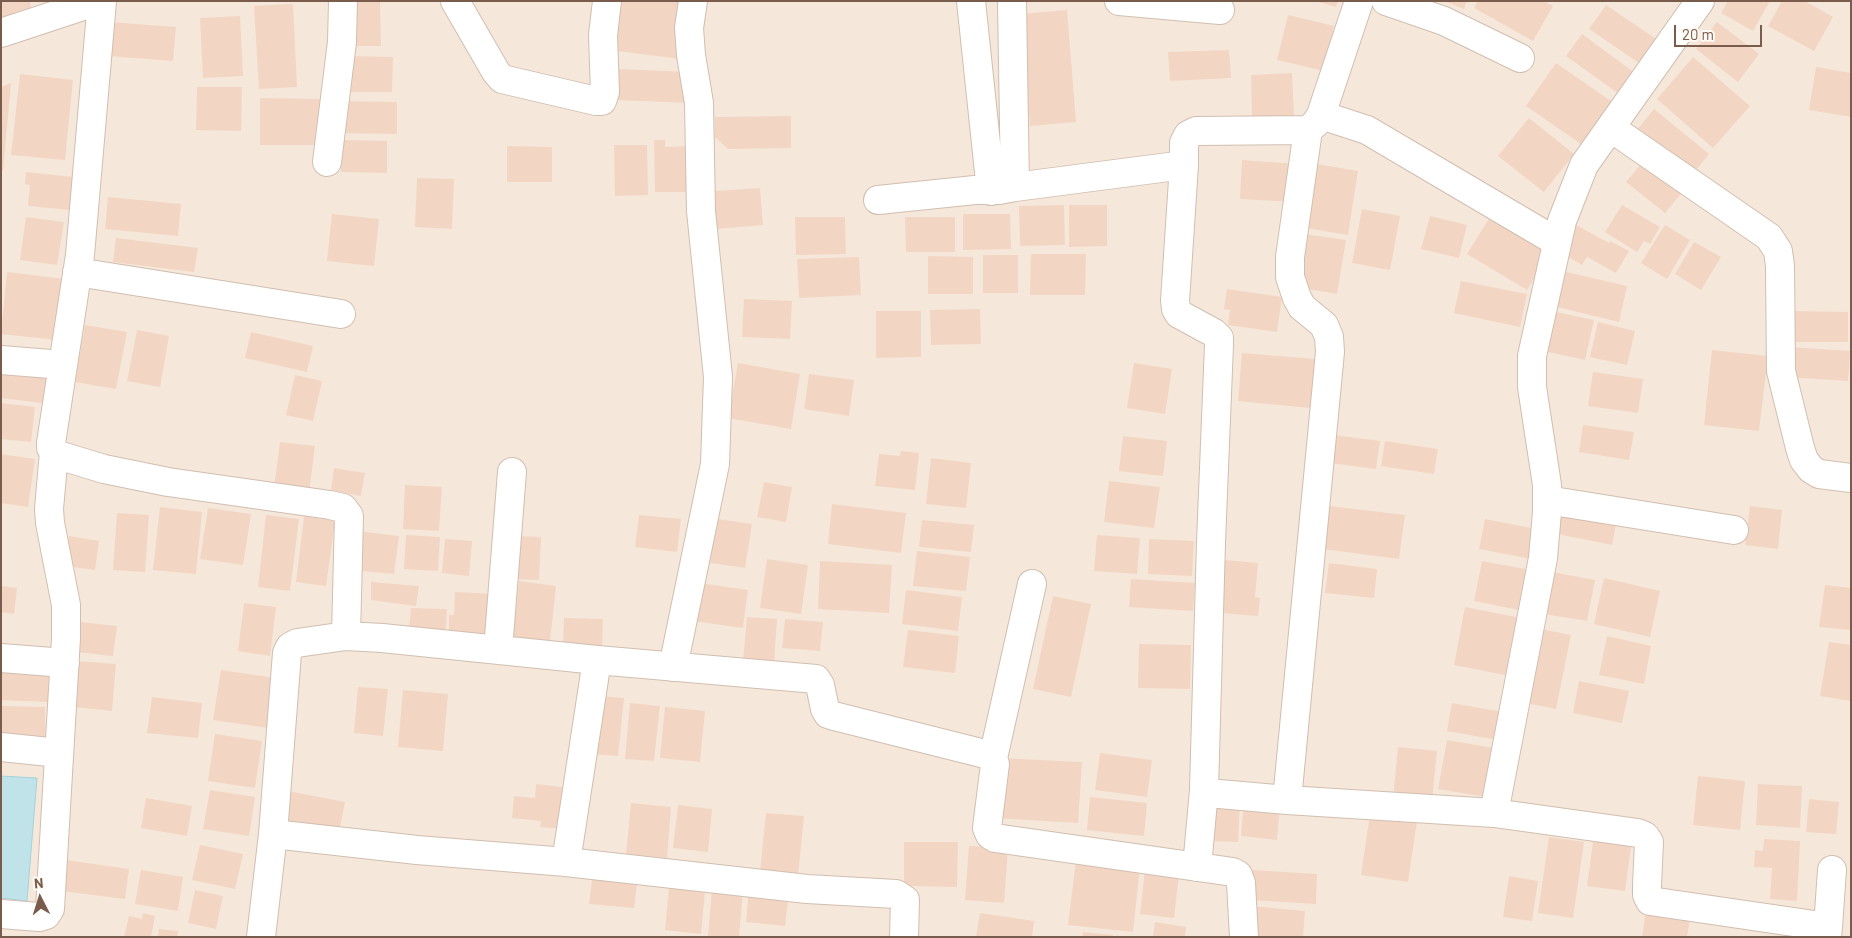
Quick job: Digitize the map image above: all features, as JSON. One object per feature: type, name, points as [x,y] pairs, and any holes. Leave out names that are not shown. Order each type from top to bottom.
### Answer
[{"type":"street","points":[[1,33],[44,11],[98,1]]},
{"type":"street","points":[[5,922],[39,918],[46,915],[50,909],[65,663],[66,605],[50,523],[49,509],[54,452],[50,443],[78,272],[102,1]]},
{"type":"street","points":[[327,162],[342,42],[343,1]]},
{"type":"street","points":[[455,1],[496,72],[502,79],[596,101],[602,100],[605,92],[604,35],[607,1]]},
{"type":"street","points":[[673,667],[715,464],[718,377],[701,202],[699,103],[691,55],[689,28],[693,1]]},
{"type":"street","points":[[971,1],[1003,188]]},
{"type":"street","points":[[1003,188],[1012,1]]},
{"type":"street","points":[[1119,1],[1220,10]]},
{"type":"street","points":[[1287,800],[1330,352],[1329,337],[1324,325],[1302,307],[1297,298],[1290,277],[1290,257],[1314,123],[1359,1]]},
{"type":"street","points":[[1386,1],[1444,21],[1520,58]]},
{"type":"street","points":[[1494,813],[1542,558],[1547,500],[1532,387],[1532,356],[1562,221],[1584,165],[1700,1]]},
{"type":"street","points":[[1197,867],[1204,790],[1219,338],[1214,333],[1179,314],[1176,310],[1184,143],[1188,135],[1196,131],[1314,123],[1367,130],[1557,242]]},
{"type":"street","points":[[1611,128],[1769,237],[1778,251],[1780,266],[1781,371],[1804,460],[1811,469],[1819,474],[1851,478]]},
{"type":"street","points":[[878,200],[1003,188],[1184,165]]},
{"type":"street","points":[[78,272],[341,314]]},
{"type":"street","points":[[1,360],[63,365]]},
{"type":"street","points":[[54,452],[104,469],[168,482],[330,504],[343,508],[349,516],[346,636]]},
{"type":"street","points":[[498,650],[512,472]]},
{"type":"street","points":[[1547,500],[1734,530]]},
{"type":"street","points":[[1032,584],[994,758],[995,764],[988,828],[990,835],[995,838],[1233,872],[1241,882],[1244,937]]},
{"type":"street","points":[[261,937],[273,834],[287,653],[297,643],[346,636],[382,638],[816,680],[820,685],[825,709],[828,714],[989,755],[994,758]]},
{"type":"street","points":[[1,658],[65,663]]},
{"type":"street","points":[[566,862],[597,660]]},
{"type":"street","points":[[1,747],[59,753]]},
{"type":"street","points":[[1204,790],[1208,793],[1287,800],[1494,813],[1638,833],[1645,836],[1649,842],[1647,895],[1650,901],[1828,932],[1832,870]]},
{"type":"street","points":[[273,834],[417,850],[566,862],[807,888],[896,894],[905,900],[904,937]]},
{"type":"shaded area","points":[[1,1],[1851,1],[1851,937],[1,937]]},
{"type":"water","points":[[1,776],[37,778],[27,901],[1,898]]},
{"type":"building","points":[[1,1],[30,1],[32,15],[1,19]]},
{"type":"building","points":[[345,1],[380,1],[381,46],[346,46]]},
{"type":"building","points":[[616,1],[687,1],[680,59],[610,50]]},
{"type":"building","points":[[1315,1],[1338,1],[1336,7]]},
{"type":"building","points":[[1444,1],[1467,1],[1464,9]]},
{"type":"building","points":[[1478,1],[1544,1],[1553,6],[1533,41],[1474,8]]},
{"type":"building","points":[[1728,1],[1770,1],[1753,31],[1721,13]]},
{"type":"building","points":[[1782,1],[1805,1],[1833,17],[1814,51],[1768,26]]},
{"type":"building","points":[[293,4],[297,87],[259,89],[254,6]]},
{"type":"building","points":[[1606,5],[1665,45],[1648,69],[1589,29]]},
{"type":"building","points":[[1067,10],[1076,122],[1030,126],[1022,14]]},
{"type":"building","points":[[1288,15],[1334,26],[1324,71],[1277,60]]},
{"type":"building","points":[[240,16],[243,76],[203,78],[200,18]]},
{"type":"building","points":[[110,22],[176,27],[173,61],[108,56]]},
{"type":"building","points":[[1717,22],[1759,54],[1738,82],[1696,49]]},
{"type":"building","points":[[1582,34],[1635,73],[1619,94],[1566,56]]},
{"type":"building","points":[[1229,50],[1231,78],[1170,81],[1168,52]]},
{"type":"building","points":[[344,56],[393,57],[392,92],[343,92]]},
{"type":"building","points":[[1693,57],[1750,106],[1713,148],[1657,99]]},
{"type":"building","points":[[1556,63],[1621,108],[1591,151],[1526,106]]},
{"type":"building","points":[[1816,67],[1851,73],[1851,117],[1809,110]]},
{"type":"building","points":[[619,69],[690,72],[689,103],[617,100]]},
{"type":"building","points":[[1292,73],[1294,116],[1252,118],[1251,75]]},
{"type":"building","points":[[20,74],[73,80],[65,160],[11,155]]},
{"type":"building","points":[[11,83],[3,171],[1,171],[1,87]]},
{"type":"building","points":[[197,87],[242,87],[241,131],[196,130]]},
{"type":"building","points":[[260,98],[321,99],[321,145],[260,145]]},
{"type":"building","points":[[337,101],[397,102],[397,134],[337,133]]},
{"type":"building","points":[[1654,109],[1709,154],[1691,176],[1637,130]]},
{"type":"building","points":[[791,116],[791,148],[728,149],[715,137],[715,117]]},
{"type":"building","points":[[1529,118],[1574,154],[1544,192],[1498,156]]},
{"type":"building","points":[[341,140],[387,141],[387,173],[341,172]]},
{"type":"building","points":[[654,140],[665,140],[665,147],[687,146],[688,192],[655,192]]},
{"type":"building","points":[[614,145],[647,145],[648,195],[615,196]]},
{"type":"building","points":[[507,146],[552,147],[552,182],[507,182]]},
{"type":"building","points":[[1647,157],[1685,189],[1665,213],[1626,182]]},
{"type":"building","points":[[1242,160],[1296,164],[1294,202],[1240,199]]},
{"type":"building","points":[[1317,164],[1358,171],[1348,235],[1306,228]]},
{"type":"building","points":[[26,172],[73,177],[70,210],[28,206],[30,185],[25,184]]},
{"type":"building","points":[[417,178],[454,179],[452,229],[415,227]]},
{"type":"building","points":[[760,188],[763,225],[704,230],[701,192]]},
{"type":"building","points":[[108,197],[181,204],[178,236],[105,229]]},
{"type":"building","points":[[1064,205],[1065,245],[1020,246],[1019,206]]},
{"type":"building","points":[[1069,205],[1107,205],[1107,246],[1069,247]]},
{"type":"building","points":[[1622,205],[1660,227],[1650,244],[1644,241],[1637,252],[1605,232]]},
{"type":"building","points":[[1362,209],[1400,216],[1390,270],[1352,263]]},
{"type":"building","points":[[332,214],[379,219],[374,266],[327,261]]},
{"type":"building","points":[[963,214],[1010,214],[1011,249],[963,250]]},
{"type":"building","points":[[1430,216],[1467,225],[1459,258],[1421,249]]},
{"type":"building","points":[[26,217],[64,222],[57,265],[20,260]]},
{"type":"building","points":[[795,217],[845,217],[846,254],[796,255]]},
{"type":"building","points":[[905,217],[955,217],[955,252],[906,252]]},
{"type":"building","points":[[1490,217],[1550,253],[1527,290],[1467,254]]},
{"type":"building","points":[[1576,225],[1609,243],[1610,241],[1629,251],[1616,273],[1587,257],[1582,265],[1561,253]]},
{"type":"building","points":[[1665,225],[1690,240],[1667,279],[1641,263]]},
{"type":"building","points":[[1304,234],[1346,240],[1337,294],[1295,287]]},
{"type":"building","points":[[116,238],[198,248],[194,272],[113,262]]},
{"type":"building","points":[[1694,242],[1721,257],[1701,290],[1675,274]]},
{"type":"building","points":[[1031,254],[1086,254],[1085,295],[1030,295]]},
{"type":"building","points":[[983,255],[1018,255],[1018,293],[983,293]]},
{"type":"building","points":[[928,256],[973,257],[973,294],[928,294]]},
{"type":"building","points":[[859,257],[861,295],[799,298],[797,259]]},
{"type":"building","points":[[1562,271],[1627,286],[1619,322],[1553,306]]},
{"type":"building","points":[[7,272],[65,279],[57,340],[1,334]]},
{"type":"building","points":[[1461,281],[1527,294],[1520,327],[1454,313]]},
{"type":"building","points":[[1227,289],[1282,297],[1277,332],[1228,325],[1230,310],[1224,309]]},
{"type":"building","points":[[744,299],[792,301],[790,339],[742,337]]},
{"type":"building","points":[[980,309],[981,344],[931,345],[930,310]]},
{"type":"building","points":[[876,311],[921,311],[921,357],[876,358]]},
{"type":"building","points":[[1794,311],[1848,312],[1848,342],[1794,342]]},
{"type":"building","points":[[1556,312],[1594,320],[1585,360],[1548,352]]},
{"type":"building","points":[[1598,322],[1635,331],[1627,365],[1590,357]]},
{"type":"building","points":[[85,325],[127,332],[116,389],[75,382]]},
{"type":"building","points":[[137,330],[169,336],[160,387],[127,381]]},
{"type":"building","points":[[251,332],[313,346],[307,372],[245,358]]},
{"type":"building","points":[[1788,347],[1850,351],[1848,381],[1786,377]]},
{"type":"building","points":[[1712,350],[1768,356],[1759,431],[1704,425]]},
{"type":"building","points":[[1242,353],[1315,359],[1310,408],[1238,401]]},
{"type":"building","points":[[738,363],[800,374],[791,429],[728,418]]},
{"type":"building","points":[[1134,363],[1172,369],[1165,414],[1127,408]]},
{"type":"building","points":[[1,371],[53,378],[50,404],[1,398]]},
{"type":"building","points":[[1593,372],[1643,379],[1638,413],[1588,406]]},
{"type":"building","points":[[809,374],[854,380],[849,416],[804,409]]},
{"type":"building","points":[[295,375],[322,381],[313,421],[286,415]]},
{"type":"building","points":[[1,403],[35,407],[31,442],[1,439]]},
{"type":"building","points":[[1583,425],[1634,432],[1629,460],[1579,452]]},
{"type":"building","points":[[1326,434],[1380,441],[1376,469],[1323,462]]},
{"type":"building","points":[[1123,436],[1167,441],[1163,476],[1119,471]]},
{"type":"building","points":[[1385,441],[1438,449],[1434,474],[1381,466]]},
{"type":"building","points":[[280,442],[315,446],[309,493],[274,488]]},
{"type":"building","points":[[901,451],[919,453],[915,490],[875,486],[879,454],[900,456]]},
{"type":"building","points":[[1,454],[35,459],[28,507],[1,503]]},
{"type":"building","points":[[931,458],[971,463],[966,508],[926,504]]},
{"type":"building","points":[[334,468],[365,473],[361,496],[331,490]]},
{"type":"building","points":[[1109,481],[1160,487],[1154,528],[1104,522]]},
{"type":"building","points":[[764,482],[792,487],[786,522],[757,517]]},
{"type":"building","points":[[405,485],[442,487],[439,531],[403,529]]},
{"type":"building","points":[[832,504],[906,513],[901,553],[828,544]]},
{"type":"building","points":[[1321,505],[1405,515],[1399,559],[1315,548]]},
{"type":"building","points":[[1750,506],[1782,510],[1778,549],[1745,545]]},
{"type":"building","points":[[160,507],[202,512],[196,574],[153,570]]},
{"type":"building","points":[[208,508],[251,514],[243,565],[200,559]]},
{"type":"building","points":[[1562,508],[1617,519],[1612,545],[1557,534]]},
{"type":"building","points":[[117,513],[149,515],[145,572],[113,570]]},
{"type":"building","points":[[266,515],[299,519],[290,591],[258,587]]},
{"type":"building","points":[[639,515],[681,519],[677,552],[635,547]]},
{"type":"building","points":[[304,516],[335,521],[326,586],[296,582]]},
{"type":"building","points":[[711,518],[752,524],[745,568],[704,562]]},
{"type":"building","points":[[1485,519],[1536,529],[1531,559],[1479,549]]},
{"type":"building","points":[[922,520],[974,525],[971,552],[919,547]]},
{"type":"building","points":[[357,531],[399,536],[394,574],[352,570]]},
{"type":"building","points":[[406,535],[440,537],[438,571],[404,569]]},
{"type":"building","points":[[1097,535],[1140,538],[1137,574],[1094,571]]},
{"type":"building","points":[[69,536],[99,541],[95,570],[64,566]]},
{"type":"building","points":[[515,536],[541,537],[539,580],[512,579]]},
{"type":"building","points":[[445,539],[472,541],[469,576],[442,573]]},
{"type":"building","points":[[1149,539],[1194,541],[1192,576],[1148,574]]},
{"type":"building","points":[[917,551],[970,557],[966,591],[913,586]]},
{"type":"building","points":[[767,559],[808,565],[801,614],[760,608]]},
{"type":"building","points":[[1214,559],[1258,563],[1255,597],[1260,598],[1258,616],[1209,612]]},
{"type":"building","points":[[820,561],[892,565],[889,613],[818,609]]},
{"type":"building","points":[[1482,561],[1531,570],[1524,611],[1474,601]]},
{"type":"building","points":[[1329,563],[1377,569],[1374,598],[1325,593]]},
{"type":"building","points":[[1552,572],[1595,580],[1587,621],[1544,614]]},
{"type":"building","points":[[1604,578],[1660,591],[1650,637],[1594,624]]},
{"type":"building","points":[[1131,579],[1195,583],[1193,611],[1129,607]]},
{"type":"building","points":[[519,581],[556,586],[549,650],[512,645]]},
{"type":"building","points":[[371,582],[419,586],[416,606],[371,600]]},
{"type":"building","points":[[699,583],[748,590],[743,628],[693,621]]},
{"type":"building","points":[[1825,585],[1851,588],[1851,630],[1819,627]]},
{"type":"building","points":[[1,586],[17,588],[14,614],[1,612]]},
{"type":"building","points":[[906,590],[962,597],[958,631],[902,624]]},
{"type":"building","points":[[455,592],[496,594],[495,635],[449,634],[449,615],[454,615]]},
{"type":"building","points":[[1053,596],[1091,604],[1071,697],[1033,689]]},
{"type":"building","points":[[244,603],[276,607],[270,656],[238,651]]},
{"type":"building","points":[[1465,607],[1521,618],[1510,676],[1454,665]]},
{"type":"building","points":[[411,608],[447,609],[445,639],[408,638]]},
{"type":"building","points":[[747,617],[777,619],[774,663],[743,661]]},
{"type":"building","points":[[564,618],[603,619],[602,648],[563,647]]},
{"type":"building","points":[[785,619],[823,622],[820,651],[782,648]]},
{"type":"building","points":[[81,622],[117,626],[113,656],[77,652]]},
{"type":"building","points":[[1536,628],[1571,635],[1556,709],[1521,702]]},
{"type":"building","points":[[908,630],[959,636],[955,673],[903,667]]},
{"type":"building","points":[[1607,636],[1651,646],[1644,684],[1599,675]]},
{"type":"building","points":[[1829,642],[1851,645],[1851,701],[1820,696]]},
{"type":"building","points":[[1139,644],[1191,645],[1190,689],[1138,688]]},
{"type":"building","points":[[77,661],[116,664],[112,711],[74,707]]},
{"type":"building","points":[[1,669],[49,671],[48,702],[1,700]]},
{"type":"building","points":[[221,670],[275,678],[268,728],[213,720]]},
{"type":"building","points":[[1579,681],[1629,691],[1622,723],[1573,713]]},
{"type":"building","points":[[358,687],[388,689],[383,736],[354,733]]},
{"type":"building","points":[[403,690],[448,694],[443,751],[398,747]]},
{"type":"building","points":[[599,696],[624,698],[618,756],[593,754]]},
{"type":"building","points":[[152,697],[202,703],[198,738],[147,733]]},
{"type":"building","points":[[630,703],[660,706],[654,761],[625,759]]},
{"type":"building","points":[[1452,703],[1508,713],[1503,741],[1447,731]]},
{"type":"building","points":[[1,706],[45,707],[45,743],[1,742]]},
{"type":"building","points":[[665,707],[705,711],[700,762],[660,758]]},
{"type":"building","points":[[215,734],[262,741],[255,788],[208,781]]},
{"type":"building","points":[[1447,740],[1494,748],[1486,797],[1438,789]]},
{"type":"building","points":[[1398,747],[1437,751],[1432,801],[1393,798]]},
{"type":"building","points":[[1100,753],[1152,760],[1147,797],[1095,790]]},
{"type":"building","points":[[998,758],[1082,762],[1078,823],[995,818]]},
{"type":"building","points":[[1698,776],[1745,781],[1740,830],[1693,825]]},
{"type":"building","points":[[536,784],[570,788],[566,829],[540,827],[541,821],[512,818],[514,796],[535,798]]},
{"type":"building","points":[[1758,784],[1802,786],[1800,828],[1756,825]]},
{"type":"building","points":[[210,790],[255,797],[249,836],[203,829]]},
{"type":"building","points":[[283,790],[345,802],[338,837],[276,826]]},
{"type":"building","points":[[1090,797],[1147,803],[1144,836],[1087,830]]},
{"type":"building","points":[[146,798],[192,806],[187,836],[141,828]]},
{"type":"building","points":[[1809,799],[1839,802],[1836,834],[1806,832]]},
{"type":"building","points":[[1208,801],[1240,802],[1238,842],[1206,841]]},
{"type":"building","points":[[1244,801],[1280,805],[1277,840],[1241,836]]},
{"type":"building","points":[[631,803],[671,807],[667,858],[626,854]]},
{"type":"building","points":[[678,805],[712,809],[708,852],[673,848]]},
{"type":"building","points":[[766,813],[804,816],[798,876],[760,872]]},
{"type":"building","points":[[1370,814],[1417,821],[1408,882],[1361,875]]},
{"type":"building","points":[[1594,835],[1632,840],[1625,891],[1587,886]]},
{"type":"building","points":[[1549,837],[1584,842],[1573,918],[1538,913]]},
{"type":"building","points":[[1764,839],[1800,841],[1797,901],[1770,899],[1772,868],[1754,867],[1755,850],[1763,851]]},
{"type":"building","points":[[904,842],[958,842],[957,887],[904,886]]},
{"type":"building","points":[[200,845],[243,854],[235,889],[192,880]]},
{"type":"building","points":[[969,846],[1008,848],[1004,903],[965,900]]},
{"type":"building","points":[[65,860],[129,869],[125,899],[61,891]]},
{"type":"building","points":[[1076,860],[1140,867],[1133,932],[1068,925]]},
{"type":"building","points":[[141,870],[183,877],[178,911],[135,904]]},
{"type":"building","points":[[1145,870],[1179,874],[1174,918],[1140,914]]},
{"type":"building","points":[[1252,870],[1317,874],[1316,904],[1250,900]]},
{"type":"building","points":[[593,872],[638,877],[634,908],[589,904]]},
{"type":"building","points":[[1509,876],[1538,881],[1532,921],[1503,917]]},
{"type":"building","points":[[669,888],[705,891],[701,934],[665,930]]},
{"type":"building","points":[[712,888],[743,891],[739,937],[708,937]]},
{"type":"building","points":[[749,889],[789,893],[785,926],[746,922]]},
{"type":"building","points":[[195,890],[223,896],[216,929],[188,923]]},
{"type":"building","points":[[1250,906],[1305,911],[1303,937],[1248,937]]},
{"type":"building","points":[[1646,911],[1690,919],[1687,937],[1642,937]]},
{"type":"building","points":[[143,913],[155,916],[151,937],[124,937],[129,916],[142,919]]},
{"type":"building","points":[[980,913],[1034,921],[1032,937],[976,937]]},
{"type":"building","points":[[1155,922],[1186,927],[1185,937],[1153,937]]},
{"type":"building","points":[[159,929],[178,931],[177,937],[158,937]]},
{"type":"building","points":[[1083,932],[1113,935],[1113,937],[1082,937]]}]
